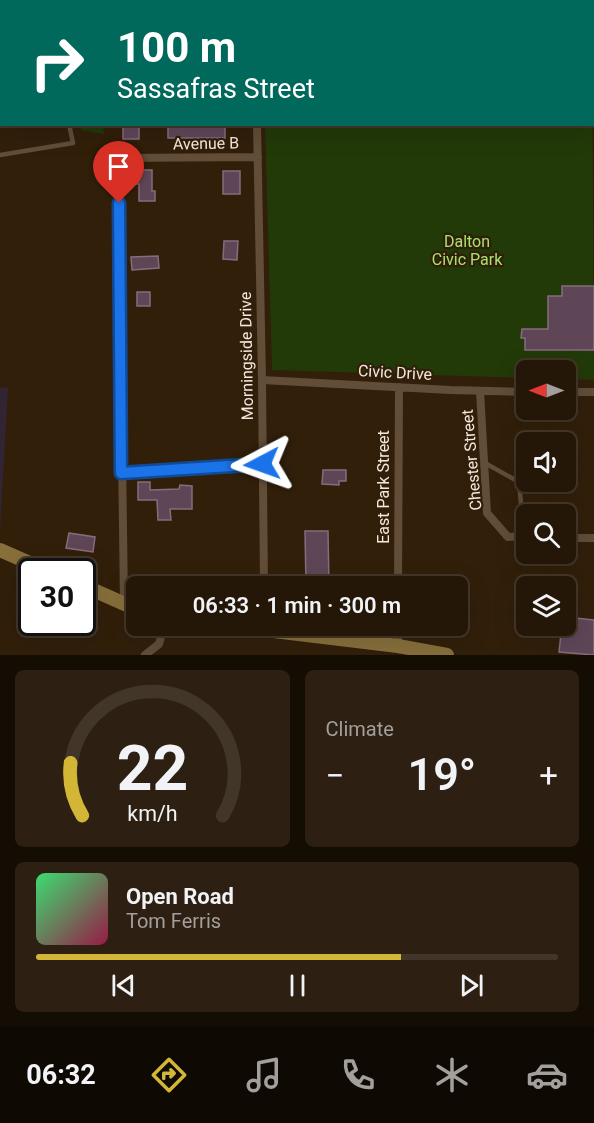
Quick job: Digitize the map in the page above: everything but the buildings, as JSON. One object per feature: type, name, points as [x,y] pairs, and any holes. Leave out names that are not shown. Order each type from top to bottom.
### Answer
[{"type":"main road","points":[[0,550],[18,558]]},
{"type":"main road","points":[[96,591],[126,603]]},
{"type":"main road","points":[[325,636],[447,655]]},
{"type":"street","name":"Morningside Drive","points":[[257,126],[264,576]]},
{"type":"street","name":"Avenue B","points":[[121,473],[118,158],[258,157]]},
{"type":"street","name":"Civic Drive","points":[[262,380],[516,392]]},
{"type":"street","name":"East Park Street","points":[[398,576],[399,387]]},
{"type":"street","name":"Chester Street","points":[[480,391],[487,513],[508,537],[516,537]]},
{"type":"street","points":[[576,392],[594,392]]},
{"type":"street","points":[[128,576],[121,473],[262,464]]},
{"type":"street","points":[[576,537],[594,538]]},
{"type":"street","points":[[145,655],[159,644],[161,636]]},
{"type":"street","points":[[398,636],[398,646]]},
{"type":"lane","points":[[0,155],[73,143],[69,126]]},
{"type":"lane","points":[[484,462],[519,482],[521,504]]},
{"type":"shaded area","points":[[8,387],[0,531],[0,388]]},
{"type":"green space","points":[[80,126],[103,126],[104,134],[81,130]]},
{"type":"green space","name":"Dalton Civic Park","points":[[265,126],[593,126],[594,380],[576,379],[576,360],[516,360],[516,378],[272,370]]},
{"type":"route","points":[[119,203],[121,473],[262,464]]}]
